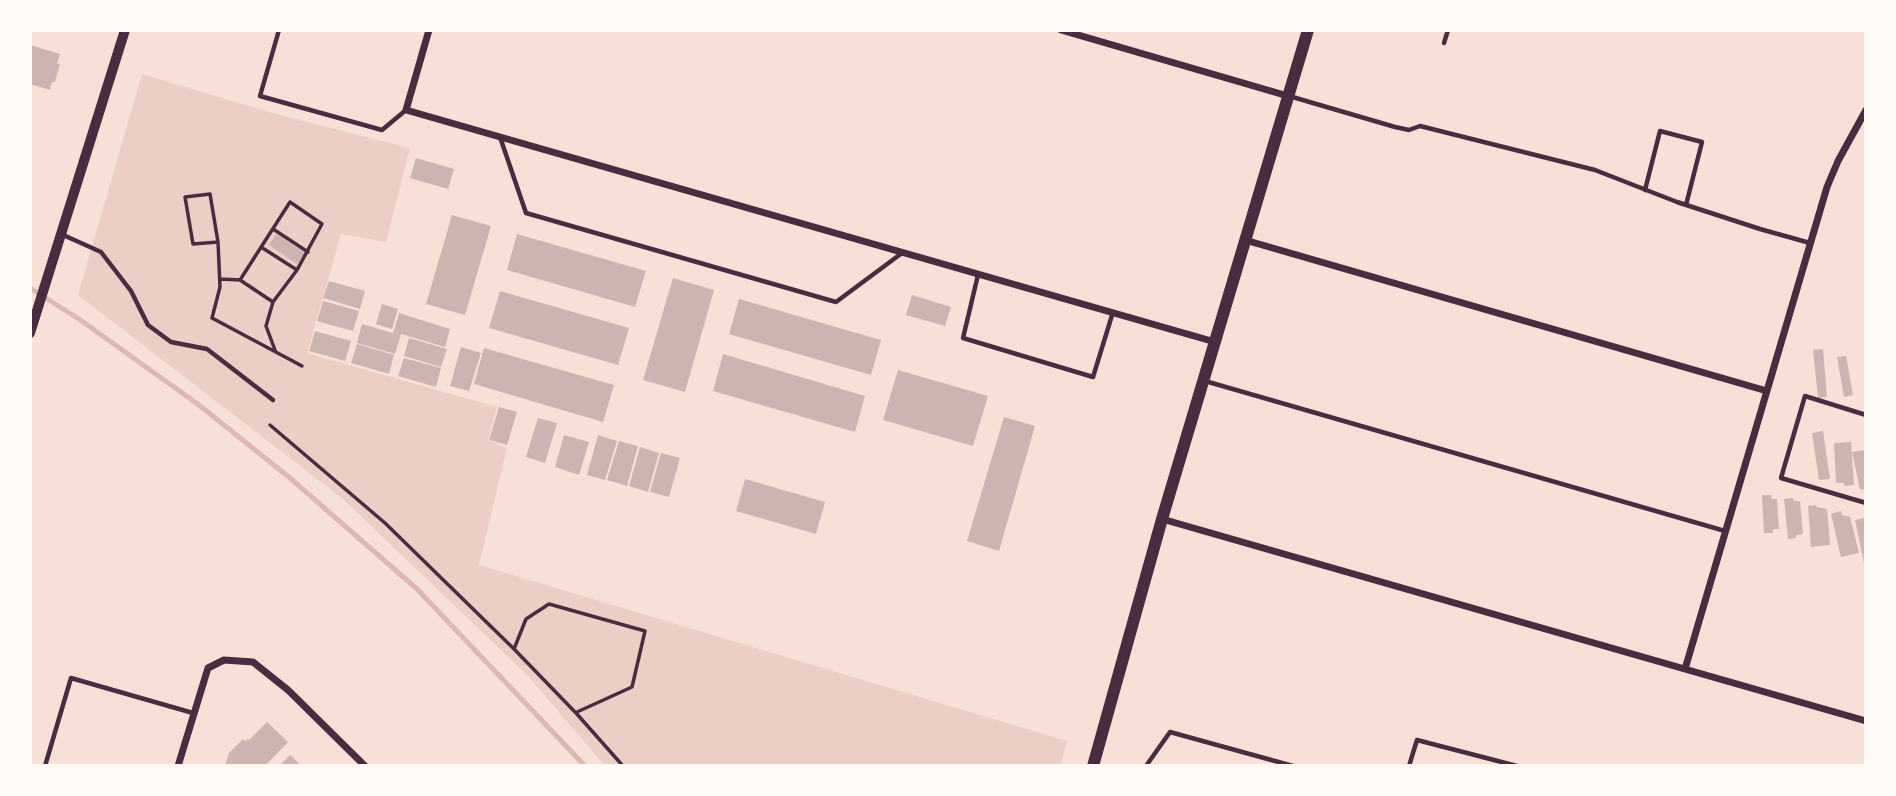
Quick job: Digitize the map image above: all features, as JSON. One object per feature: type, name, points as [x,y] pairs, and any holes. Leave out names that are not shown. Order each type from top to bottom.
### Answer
[{"type":"main road","points":[[1093,766],[1162,519],[1308,30]]},
{"type":"street","points":[[30,333],[125,30]]},
{"type":"street","points":[[429,30],[406,110],[1215,342]]},
{"type":"street","points":[[1060,30],[1288,96]]},
{"type":"street","points":[[1685,668],[1827,187],[1866,110]]},
{"type":"street","points":[[1245,240],[1767,391]]},
{"type":"street","points":[[1162,519],[1866,721]]},
{"type":"street","points":[[178,766],[208,668],[224,660],[253,662],[288,690],[365,766]]},
{"type":"lane","points":[[279,30],[260,96],[382,130],[406,110]]},
{"type":"lane","points":[[1444,43],[1448,30]]},
{"type":"lane","points":[[1288,96],[1395,127],[1409,130],[1420,126],[1595,170],[1686,205],[1811,243]]},
{"type":"lane","points":[[1645,190],[1660,131],[1702,142],[1686,205]]},
{"type":"lane","points":[[500,136],[526,213],[836,302],[903,252]]},
{"type":"lane","points":[[61,234],[101,252],[131,291],[148,325],[171,342],[207,349],[273,400]]},
{"type":"lane","points":[[978,274],[963,338],[1093,377],[1113,313]]},
{"type":"lane","points":[[1203,380],[1726,532]]},
{"type":"lane","points":[[1866,415],[1805,396],[1781,478],[1866,503]]},
{"type":"lane","points":[[45,766],[71,678],[194,713]]},
{"type":"lane","points":[[1146,766],[1170,732],[1293,766]]},
{"type":"lane","points":[[1409,766],[1417,740],[1517,766]]},
{"type":"path","points":[[218,242],[193,244],[186,197],[210,194],[218,242],[220,279],[212,318],[302,366]]},
{"type":"path","points":[[240,280],[290,202],[323,224],[297,270],[273,302],[266,326],[276,352]]},
{"type":"path","points":[[273,229],[308,252]]},
{"type":"path","points":[[261,247],[297,270]]},
{"type":"path","points":[[220,279],[240,280],[273,302]]},
{"type":"path","points":[[270,425],[385,523],[514,649],[623,766]]},
{"type":"path","points":[[514,649],[526,619],[549,604],[645,631],[632,687],[576,713]]},
{"type":"shaded area","points":[[142,74],[276,114],[410,148],[386,242],[341,234],[307,353],[497,407],[488,440],[507,448],[479,565],[1067,741],[1060,766],[605,766],[528,676],[343,499],[78,295]]},
{"type":"building","points":[[30,45],[60,54],[55,82],[52,82],[50,90],[30,84]]},
{"type":"building","points":[[416,158],[454,169],[448,189],[410,178]]},
{"type":"building","points":[[452,215],[491,226],[465,315],[426,304]]},
{"type":"building","points":[[276,234],[305,253],[297,264],[269,245]]},
{"type":"building","points":[[517,234],[646,271],[635,307],[507,270]]},
{"type":"building","points":[[673,278],[714,290],[685,392],[643,380]]},
{"type":"building","points":[[329,281],[365,291],[360,309],[323,298]]},
{"type":"building","points":[[500,291],[629,328],[618,365],[489,328]]},
{"type":"building","points":[[912,295],[951,307],[945,326],[906,315]]},
{"type":"building","points":[[739,299],[881,340],[871,375],[729,334]]},
{"type":"building","points":[[323,301],[359,311],[353,331],[317,321]]},
{"type":"building","points":[[382,304],[398,309],[392,329],[376,324]]},
{"type":"building","points":[[399,313],[450,329],[445,347],[401,334],[395,354],[357,343],[362,324],[393,333]]},
{"type":"building","points":[[315,331],[351,341],[345,361],[309,351]]},
{"type":"building","points":[[409,338],[447,349],[441,367],[404,356]]},
{"type":"building","points":[[357,344],[394,355],[389,374],[351,363]]},
{"type":"building","points":[[461,347],[481,353],[469,391],[450,386]]},
{"type":"building","points":[[484,348],[614,385],[603,422],[474,384]]},
{"type":"building","points":[[1823,349],[1827,397],[1818,398],[1813,350]]},
{"type":"building","points":[[723,354],[865,396],[855,432],[713,391]]},
{"type":"building","points":[[1846,356],[1853,395],[1844,397],[1837,357]]},
{"type":"building","points":[[404,358],[441,368],[436,387],[398,376]]},
{"type":"building","points":[[898,370],[988,396],[973,446],[883,420]]},
{"type":"building","points":[[499,407],[517,412],[507,445],[489,440]]},
{"type":"building","points":[[1004,417],[1035,426],[999,551],[967,541]]},
{"type":"building","points":[[538,418],[557,423],[545,463],[526,457]]},
{"type":"building","points":[[1823,431],[1830,479],[1819,480],[1812,433]]},
{"type":"building","points":[[564,435],[589,442],[579,475],[555,467]]},
{"type":"building","points":[[598,435],[617,441],[605,480],[587,475]]},
{"type":"building","points":[[619,441],[638,446],[627,486],[607,480]]},
{"type":"building","points":[[1851,442],[1854,485],[1844,486],[1844,483],[1836,483],[1834,443]]},
{"type":"building","points":[[640,447],[659,453],[648,492],[629,486]]},
{"type":"building","points":[[1866,450],[1866,489],[1860,490],[1852,452]]},
{"type":"building","points":[[661,453],[680,458],[669,497],[650,492]]},
{"type":"building","points":[[745,479],[825,502],[816,534],[736,511]]},
{"type":"building","points":[[1762,495],[1771,495],[1772,499],[1777,499],[1779,529],[1773,529],[1773,533],[1764,533]]},
{"type":"building","points":[[1793,498],[1794,501],[1800,501],[1803,534],[1788,539],[1784,499]]},
{"type":"building","points":[[1816,505],[1827,509],[1830,545],[1811,547],[1808,506]]},
{"type":"building","points":[[1841,511],[1842,515],[1850,517],[1859,553],[1841,557],[1831,514]]},
{"type":"building","points":[[1864,518],[1866,522],[1866,563],[1855,520]]},
{"type":"building","points":[[267,722],[288,742],[265,766],[225,766],[229,753],[243,739],[249,740]]},
{"type":"building","points":[[290,755],[302,766],[279,766]]},
{"type":"waterway","points":[[30,288],[79,319],[199,405],[290,478],[417,589],[585,766]]}]
